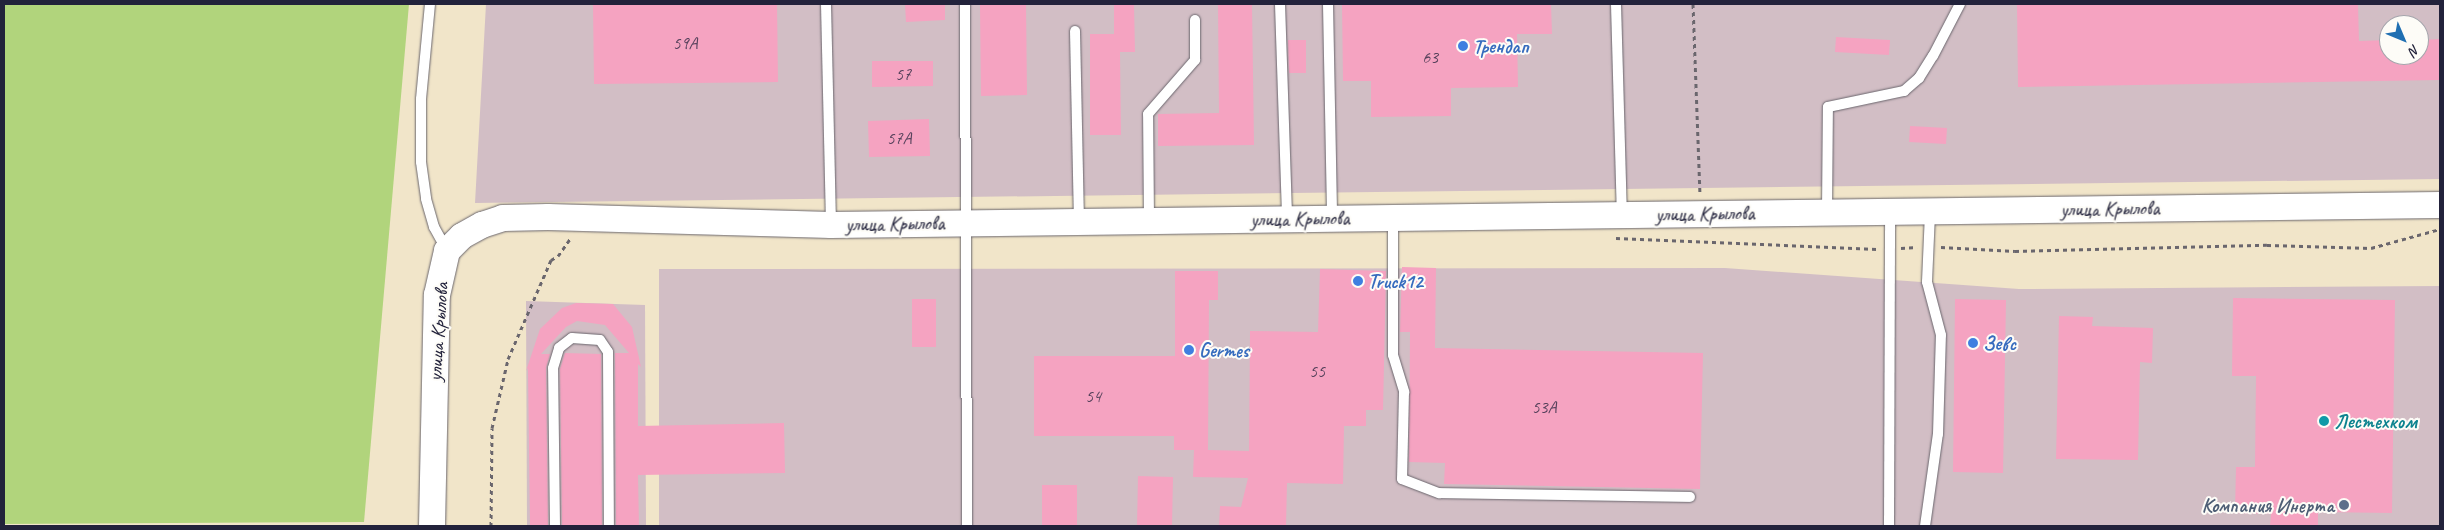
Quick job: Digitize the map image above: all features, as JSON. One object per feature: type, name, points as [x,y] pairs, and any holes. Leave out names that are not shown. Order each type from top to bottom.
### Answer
[{"type":"street","name":"улица Крылова","points":[[432,526],[437,295],[447,251],[462,236],[482,225],[503,218],[585,218],[831,225],[2440,205]]},
{"type":"lane","points":[[430,4],[422,99],[421,162],[434,227],[447,251]]},
{"type":"lane","points":[[826,4],[831,225]]},
{"type":"lane","points":[[965,4],[967,526]]},
{"type":"lane","points":[[1280,4],[1287,219]]},
{"type":"lane","points":[[1328,4],[1332,218]]},
{"type":"lane","points":[[1616,4],[1622,215]]},
{"type":"lane","points":[[1827,212],[1828,107],[1904,90],[1918,78],[1933,56],[1960,4]]},
{"type":"lane","points":[[1149,220],[1148,114],[1195,60],[1195,20]]},
{"type":"lane","points":[[1075,31],[1079,221]]},
{"type":"lane","points":[[1925,526],[1938,434],[1941,335],[1927,282],[1930,211]]},
{"type":"lane","points":[[1889,526],[1890,212]]},
{"type":"lane","points":[[1393,218],[1393,355],[1404,392],[1402,479],[1439,493],[1690,498]]},
{"type":"lane","points":[[555,526],[553,368],[559,348],[572,338],[600,340],[608,352],[609,526]]},
{"type":"path","points":[[1693,4],[1700,214]]},
{"type":"path","points":[[491,526],[492,428],[508,359],[551,260],[558,256],[585,218]]},
{"type":"shaded area","points":[[486,4],[2440,4],[2440,179],[475,203]]},
{"type":"shaded area","points":[[1725,268],[2019,289],[2440,286],[2440,526],[659,526],[659,269]]},
{"type":"shaded area","points":[[526,301],[645,305],[646,526],[527,526]]},
{"type":"green space","points":[[4,4],[409,4],[364,522],[4,524]]},
{"type":"building","points":[[593,4],[777,4],[778,82],[594,84]]},
{"type":"building","points":[[905,4],[945,4],[945,20],[906,22]]},
{"type":"building","points":[[980,4],[1026,4],[1027,95],[981,96]]},
{"type":"building","points":[[1114,4],[1134,4],[1135,52],[1120,52],[1121,135],[1090,135],[1090,34],[1114,34]]},
{"type":"building","points":[[1218,4],[1252,4],[1254,145],[1158,146],[1158,114],[1219,113]]},
{"type":"building","points":[[1342,4],[1551,4],[1552,34],[1517,34],[1518,87],[1451,88],[1451,116],[1371,117],[1371,81],[1343,81]]},
{"type":"building","points":[[2017,4],[2358,4],[2359,41],[2379,40],[2379,65],[2429,65],[2429,40],[2440,39],[2440,80],[2018,87]]},
{"type":"building","points":[[1836,37],[1890,40],[1889,55],[1835,52]]},
{"type":"building","points":[[1288,40],[1306,40],[1306,73],[1289,73]]},
{"type":"building","points":[[872,61],[933,61],[933,86],[872,87]]},
{"type":"building","points":[[929,119],[930,156],[869,157],[868,121]]},
{"type":"building","points":[[1910,126],[1947,128],[1946,144],[1909,142]]},
{"type":"building","points":[[1402,267],[1436,268],[1435,348],[1703,353],[1700,489],[1444,484],[1445,463],[1409,462],[1410,332],[1400,332]]},
{"type":"building","points":[[1320,269],[1386,271],[1383,410],[1366,410],[1366,426],[1344,426],[1343,484],[1287,483],[1286,525],[1219,526],[1220,506],[1241,507],[1248,478],[1193,477],[1194,450],[1174,450],[1174,436],[1034,436],[1034,356],[1175,356],[1175,271],[1218,271],[1218,300],[1209,300],[1208,450],[1249,451],[1250,331],[1318,332]]},
{"type":"building","name":"Лестехком","points":[[2233,298],[2395,300],[2392,513],[2318,512],[2318,526],[2270,526],[2271,514],[2235,513],[2236,467],[2255,467],[2256,376],[2232,376]]},
{"type":"building","points":[[912,299],[936,299],[936,347],[912,347]]},
{"type":"building","points":[[1955,299],[2006,300],[2003,473],[1953,472]]},
{"type":"building","points":[[576,303],[613,304],[632,327],[641,367],[638,364],[638,426],[784,423],[785,473],[638,475],[639,526],[616,526],[615,353],[629,353],[605,325],[577,321],[566,327],[541,354],[550,354],[546,368],[548,526],[530,526],[528,368],[526,371],[540,329],[562,308]]},
{"type":"building","points":[[2059,316],[2093,317],[2092,326],[2153,328],[2152,363],[2140,362],[2138,460],[2056,459]]},
{"type":"building","points":[[565,353],[601,354],[602,526],[562,526],[560,369]]},
{"type":"building","points":[[1138,476],[1173,477],[1172,526],[1137,526]]},
{"type":"building","points":[[1042,485],[1077,485],[1077,526],[1042,526]]},
{"type":"place","name":"Трендап","points":[[1463,46]]},
{"type":"place","name":"Truck12","points":[[1358,281]]},
{"type":"place","name":"Зевс","points":[[1973,343]]},
{"type":"place","name":"Germes","points":[[1189,350]]},
{"type":"place","name":"Лестехком","points":[[2324,421]]},
{"type":"place","name":"Компания Инерта","points":[[2344,505]]}]
